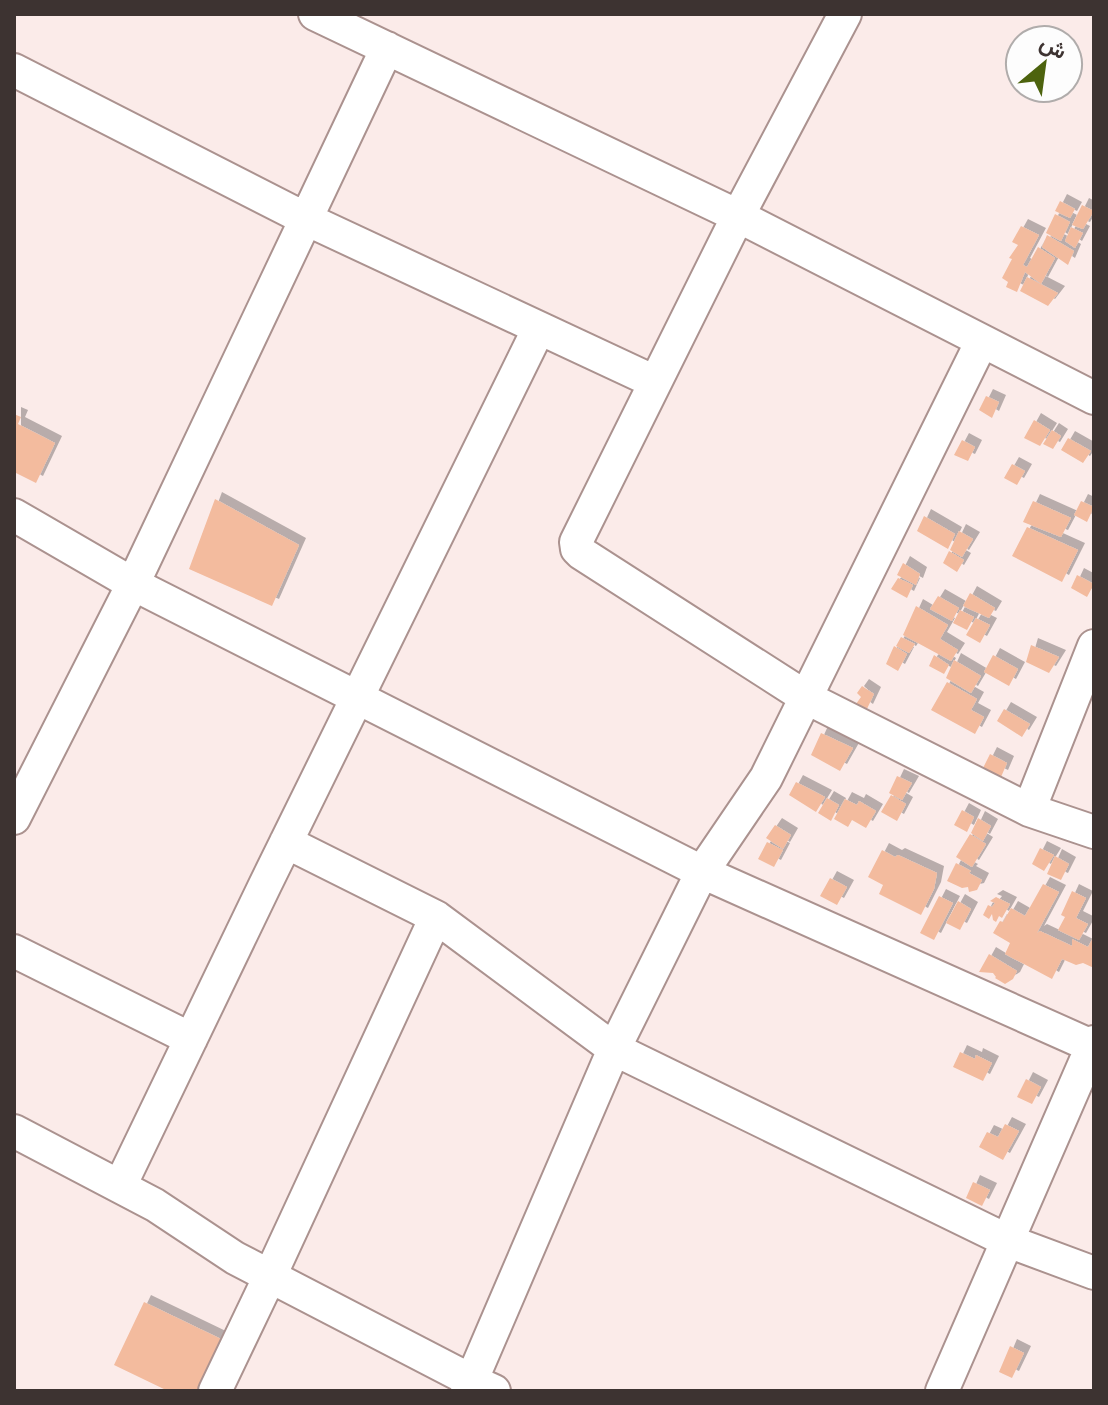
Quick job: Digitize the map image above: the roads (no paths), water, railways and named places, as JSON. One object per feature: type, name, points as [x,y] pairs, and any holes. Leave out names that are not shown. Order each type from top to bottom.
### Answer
[{"type":"street","points":[[315,14],[738,216],[1094,398]]},
{"type":"street","points":[[845,14],[738,216],[576,542],[577,549],[807,698],[1029,810],[1094,832]]},
{"type":"street","points":[[14,818],[133,584],[387,48]]},
{"type":"street","points":[[14,70],[306,219],[655,382]]},
{"type":"street","points":[[120,1186],[539,328]]},
{"type":"street","points":[[14,1131],[155,1205],[235,1258],[478,1388],[614,1049],[702,872],[766,778],[982,341]]},
{"type":"street","points":[[14,515],[133,584],[702,872],[1093,1045],[942,1391]]},
{"type":"street","points":[[1029,810],[1094,646]]},
{"type":"street","points":[[286,842],[436,917],[614,1049],[1008,1241],[1094,1273]]},
{"type":"street","points":[[215,1391],[436,917]]},
{"type":"street","points":[[14,951],[191,1039]]}]
